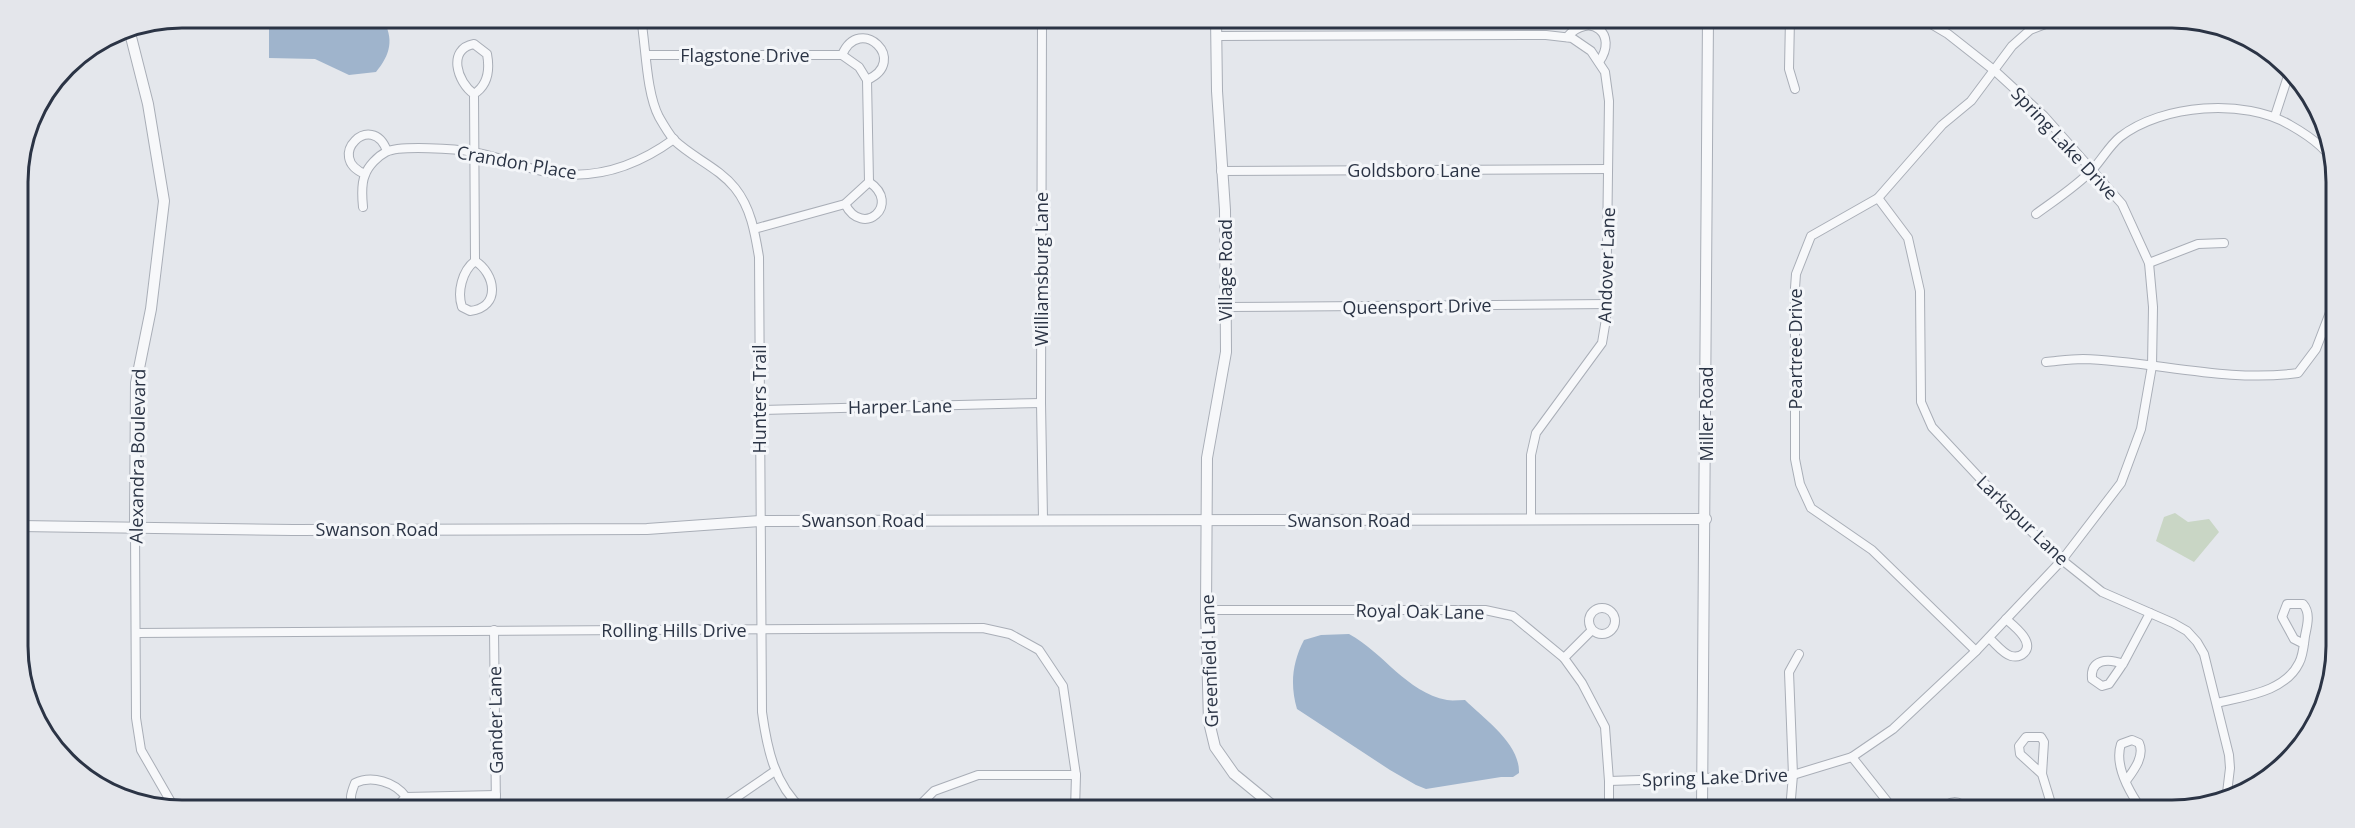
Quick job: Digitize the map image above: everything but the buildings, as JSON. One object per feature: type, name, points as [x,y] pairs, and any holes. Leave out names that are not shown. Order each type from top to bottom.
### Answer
[{"type":"street","name":"Hunters Trail","points":[[643,29],[653,99],[659,116],[674,140],[712,167],[735,188],[748,207],[754,229],[759,257],[762,712],[766,747],[775,771],[796,800]]},
{"type":"street","name":"Williamsburg Lane","points":[[1042,29],[1043,519]]},
{"type":"street","name":"Village Road","points":[[1208,520],[1207,458],[1226,352],[1225,210],[1221,171],[1216,29]]},
{"type":"street","name":"Andover Lane","points":[[1567,37],[1575,29]]},
{"type":"street","name":"Andover Lane","points":[[1599,29],[1607,39],[1606,52],[1599,62]]},
{"type":"street","name":"Miller Road","points":[[1702,799],[1708,29]]},
{"type":"street","points":[[1790,29],[1790,69],[1795,88]]},
{"type":"street","name":"Spring Lake Drive","points":[[1609,781],[1793,775],[1852,757],[1901,722],[1989,638],[2062,560],[2121,483],[2141,429],[2152,366],[2153,307],[2149,263],[2122,204],[2044,116],[1995,71],[1940,29]]},
{"type":"street","name":"Peartree Drive","points":[[1976,651],[1872,550],[1811,508],[1800,484],[1795,459],[1796,274],[1811,236],[1878,198],[1942,125],[1971,101],[2012,46],[2033,29]]},
{"type":"street","name":"Andover Lane","points":[[1216,36],[1546,35],[1567,37],[1591,51],[1599,62],[1605,72],[1609,101],[1608,304],[1602,343],[1536,433],[1531,455],[1531,519]]},
{"type":"street","name":"Alexandra Boulevard","points":[[131,38],[148,104],[164,201],[151,309],[136,382],[136,718],[141,750],[169,799]]},
{"type":"street","points":[[754,229],[845,204],[869,182],[867,80],[859,67],[842,55],[853,40],[861,38],[870,39],[878,44],[883,52],[882,69],[876,76],[867,80]]},
{"type":"street","points":[[474,44],[487,54],[489,66],[481,89],[474,94],[465,88],[456,64],[458,53],[465,45],[474,44]]},
{"type":"street","name":"Flagstone Drive","points":[[647,55],[842,55]]},
{"type":"street","points":[[2275,116],[2287,80]]},
{"type":"street","points":[[474,94],[476,261]]},
{"type":"street","points":[[2036,214],[2092,170],[2120,137],[2149,121],[2176,113],[2221,106],[2275,116],[2305,134],[2323,151]]},
{"type":"street","points":[[363,207],[365,174],[375,160],[387,151],[384,143],[378,137],[370,134],[361,135],[354,140],[348,156],[357,171],[365,174]]},
{"type":"street","name":"Crandon Place","points":[[387,151],[409,148],[474,152],[534,169],[562,174],[590,174],[624,167],[652,156],[674,140]]},
{"type":"street","name":"Goldsboro Lane","points":[[1221,171],[1608,169]]},
{"type":"street","points":[[845,204],[850,214],[861,219],[872,218],[880,210],[883,199],[879,188],[869,182]]},
{"type":"street","name":"Larkspur Lane","points":[[1878,198],[1908,238],[1920,291],[1921,402],[1932,427],[2017,518],[2062,560],[2102,592],[2173,623],[2197,642],[2204,654],[2229,755],[2228,789]]},
{"type":"street","points":[[2149,263],[2198,244],[2224,243]]},
{"type":"street","points":[[476,261],[483,266],[492,288],[491,300],[487,306],[470,311],[462,307],[458,296],[467,267],[476,261]]},
{"type":"street","name":"Queensport Drive","points":[[1226,307],[1608,304]]},
{"type":"street","points":[[2046,362],[2081,359],[2235,375],[2273,376],[2298,373],[2316,349],[2326,323]]},
{"type":"street","name":"Harper Lane","points":[[759,410],[1041,403]]},
{"type":"street","name":"Swanson Road","points":[[28,526],[293,530],[637,529],[760,521],[1706,519]]},
{"type":"street","name":"Greenfield Lane","points":[[1208,520],[1206,610],[1209,722],[1215,747],[1234,774],[1265,799]]},
{"type":"street","points":[[2217,703],[2270,689],[2288,679],[2300,663],[2304,644],[2308,613],[2303,604],[2287,604],[2282,617],[2294,639],[2304,644]]},
{"type":"street","name":"Royal Oak Lane","points":[[1206,610],[1485,610],[1514,616],[1564,658],[1582,683],[1605,727],[1609,799]]},
{"type":"street","points":[[2123,664],[2150,614]]},
{"type":"street","points":[[1989,638],[2007,655],[2013,657],[2023,654],[2026,650],[2026,642],[2006,619]]},
{"type":"street","name":"Rolling Hills Drive","points":[[136,633],[942,626],[983,628],[1010,634],[1039,650],[1063,686],[1076,775],[1076,800]]},
{"type":"street","name":"Gander Lane","points":[[494,630],[496,800]]},
{"type":"street","points":[[1564,658],[1592,630]]},
{"type":"street","points":[[1791,799],[1793,775],[1788,672],[1800,654]]},
{"type":"street","points":[[1852,757],[1885,799]]},
{"type":"street","points":[[733,800],[775,771]]},
{"type":"street","points":[[2042,774],[2050,799]]},
{"type":"street","points":[[925,800],[934,791],[978,776],[1076,775]]},
{"type":"street","points":[[351,800],[350,795],[355,783],[365,778],[376,779],[401,789],[406,797]]},
{"type":"street","points":[[2126,781],[2135,799]]},
{"type":"street","points":[[403,800],[406,797],[496,795]]},
{"type":"green space","points":[[2175,513],[2188,522],[2209,519],[2219,532],[2194,562],[2156,541],[2164,517]]},
{"type":"water","points":[[269,29],[387,29],[389,33],[390,40],[385,59],[376,72],[349,75],[315,59],[269,58]]},
{"type":"water","points":[[1349,634],[1419,689],[1447,700],[1465,700],[1500,732],[1514,752],[1519,773],[1513,777],[1426,789],[1390,770],[1297,709],[1293,691],[1293,674],[1304,640],[1321,635]]}]
